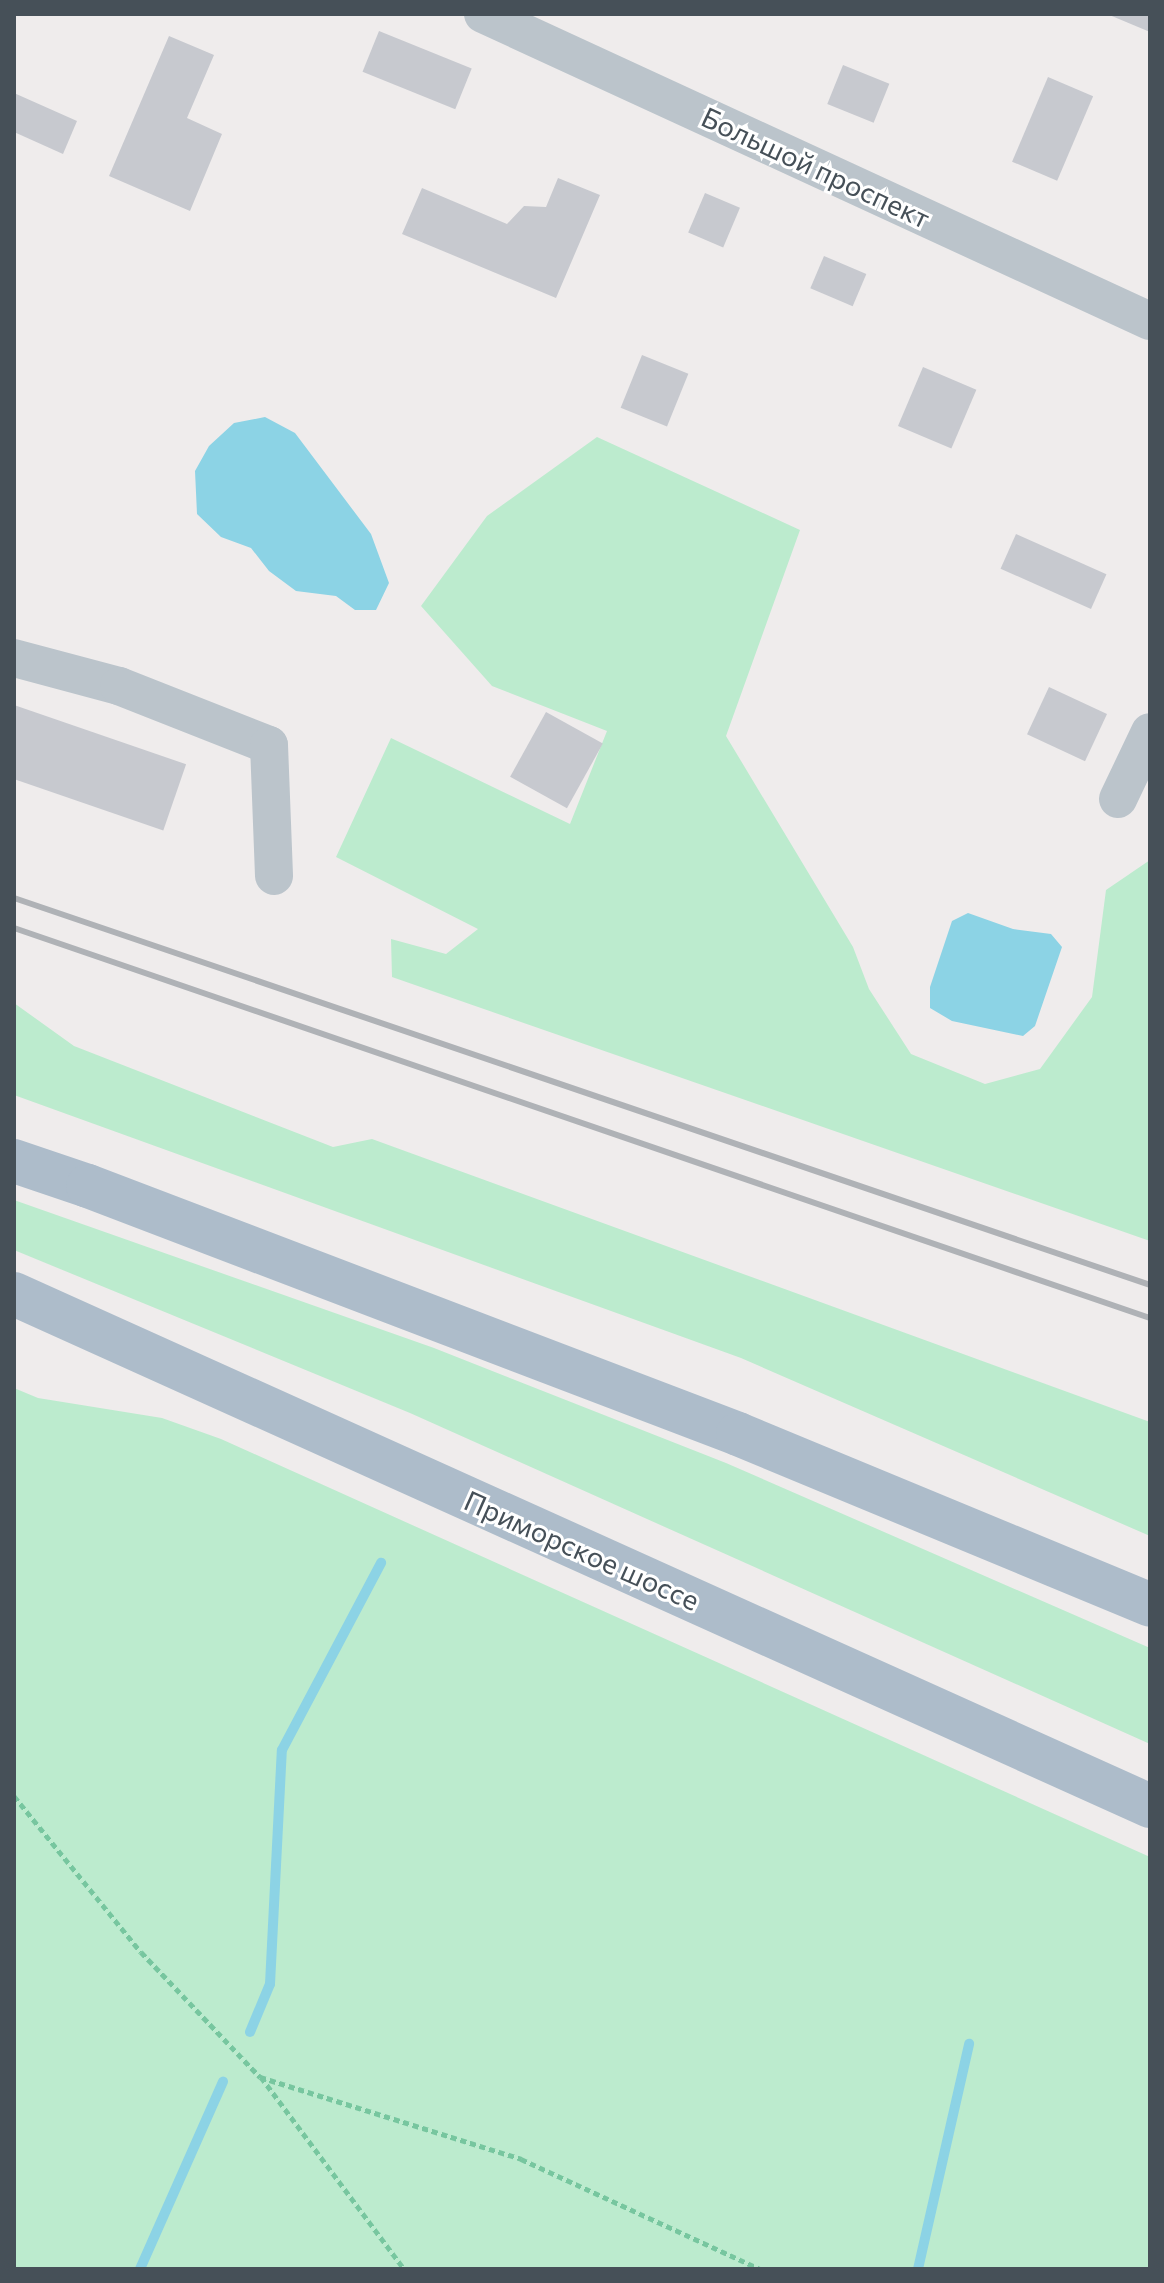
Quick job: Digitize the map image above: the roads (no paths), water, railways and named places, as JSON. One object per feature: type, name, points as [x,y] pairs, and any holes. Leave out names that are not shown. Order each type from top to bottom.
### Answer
[{"type":"main road","points":[[14,1161],[88,1186],[724,1428],[1150,1605]]},
{"type":"main road","name":"Приморское шоссе","points":[[14,1294],[1150,1806]]},
{"type":"street","name":"Большой проспект","points":[[483,14],[1150,321]]},
{"type":"street","points":[[14,658],[119,686],[269,745],[274,876]]},
{"type":"street","points":[[1118,799],[1150,732]]},
{"type":"water","points":[[265,417],[295,433],[371,534],[389,583],[376,610],[355,610],[336,596],[296,591],[269,571],[251,548],[221,537],[197,514],[195,471],[209,446],[234,423]]},
{"type":"water","points":[[968,913],[1013,929],[1051,934],[1062,947],[1035,1026],[1023,1036],[952,1021],[930,1008],[930,987],[952,921]]},
{"type":"waterway","points":[[250,2032],[270,1984],[282,1750],[381,1563]]},
{"type":"waterway","points":[[918,2269],[969,2044]]},
{"type":"waterway","points":[[140,2269],[223,2082]]},
{"type":"railway","points":[[14,898],[1150,1285]]},
{"type":"railway","points":[[14,928],[1150,1318]]}]
